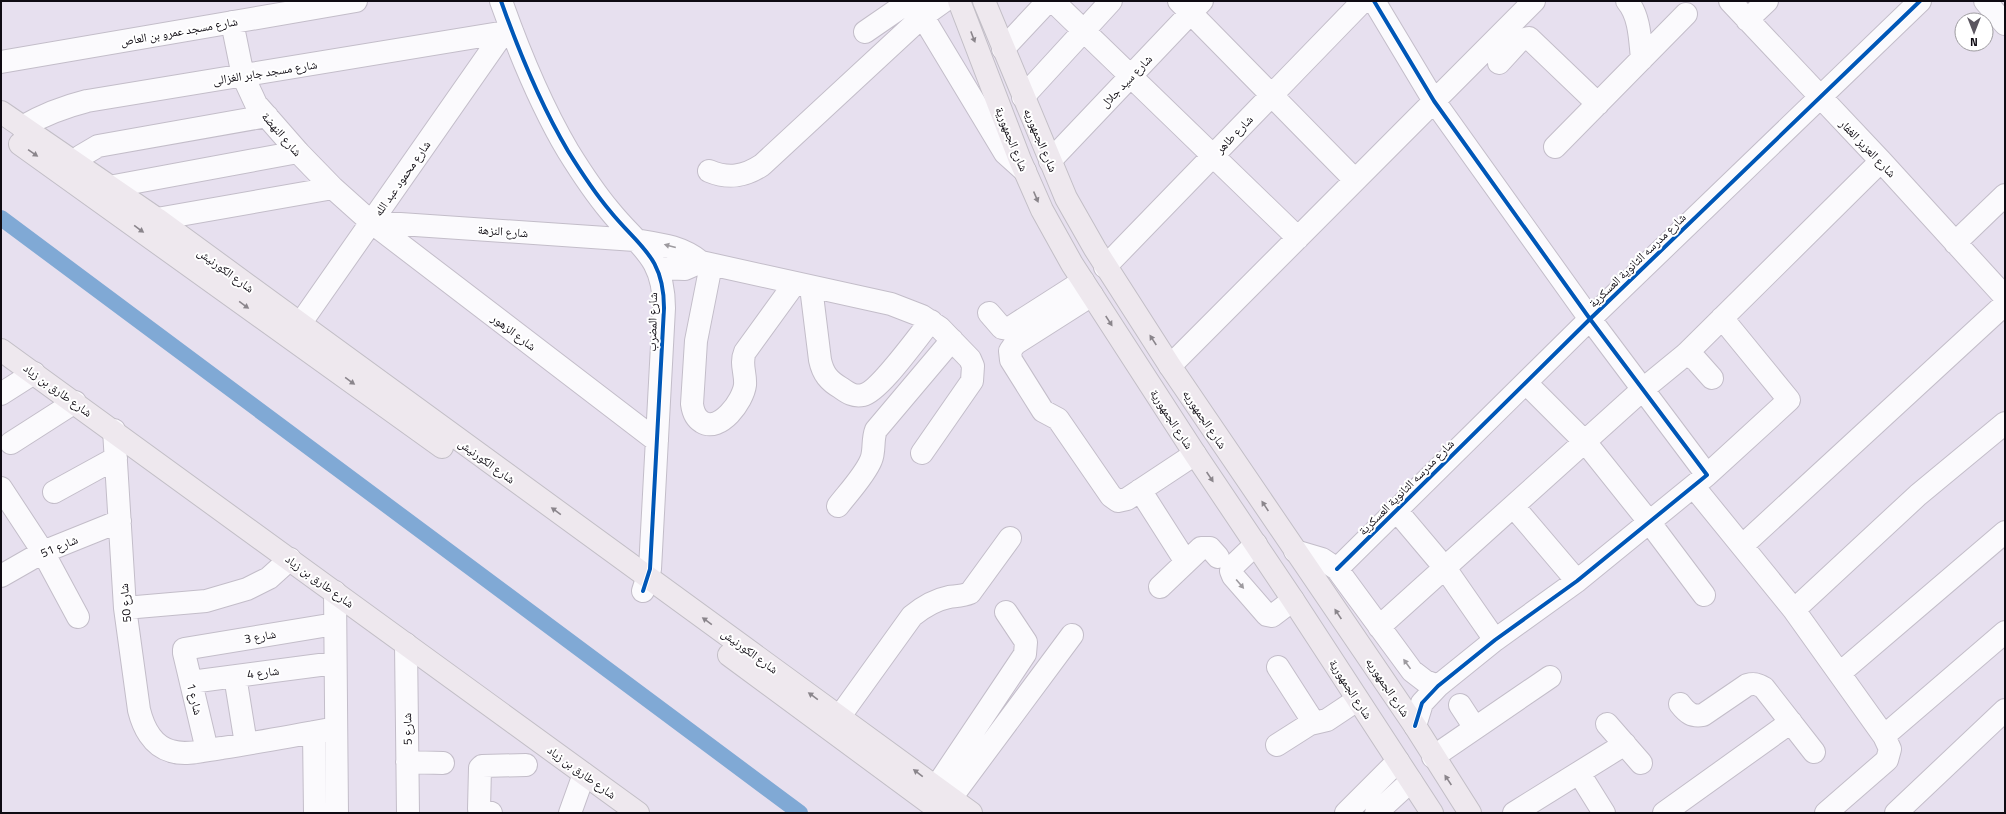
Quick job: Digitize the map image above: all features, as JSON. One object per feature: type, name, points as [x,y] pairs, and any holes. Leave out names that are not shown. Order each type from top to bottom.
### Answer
[{"type":"main road","name":"شارع الجمهورية","points":[[959,1],[988,78],[1042,210],[1088,288],[1195,454],[1293,600],[1432,813]]},
{"type":"main road","name":"شارع الجمهوريه","points":[[984,1],[1022,97],[1066,198],[1106,267],[1170,366],[1294,551],[1415,726],[1433,757],[1470,813]]},
{"type":"main road","name":"شارع الكورنيش","points":[[1,112],[11,129],[943,799],[971,813]]},
{"type":"main road","name":"شارع الكورنيش","points":[[11,129],[74,164],[157,219],[300,324],[646,585],[840,716],[943,799]]},
{"type":"main road","name":"شارع طارق بن زياد","points":[[1,350],[114,430],[638,813]]},
{"type":"main road","points":[[1326,651],[1341,646],[1351,633]]},
{"type":"main road","points":[[1345,681],[1356,669],[1371,662]]},
{"type":"street","name":"شارع مسجد عمرو بن العاص","points":[[1,62],[240,14],[356,1]]},
{"type":"street","name":"شارع المضرب","points":[[501,1],[508,32],[568,150],[592,188],[635,240],[648,253],[658,268],[662,281],[664,308],[657,441],[646,585]]},
{"type":"street","points":[[865,32],[916,6],[944,1]]},
{"type":"street","points":[[1003,49],[1048,1]]},
{"type":"street","points":[[1053,1],[1298,238]]},
{"type":"street","points":[[1022,97],[1112,1]]},
{"type":"street","name":"شارع طاهر","points":[[1106,267],[1363,1]]},
{"type":"street","points":[[1374,1],[1434,101],[1642,390],[1742,546],[1794,610],[1884,736],[1890,749],[1887,760],[1826,813]]},
{"type":"street","points":[[1501,51],[1534,1]]},
{"type":"street","points":[[1627,1],[1632,7],[1638,23],[1642,59]]},
{"type":"street","name":"شارع العزيز الغفار","points":[[1730,1],[1820,98],[1881,160],[2005,297]]},
{"type":"street","points":[[1748,20],[1767,1]]},
{"type":"street","name":"شارع مدرسه الثانوية العسكرية","points":[[1337,569],[1590,319],[1920,1]]},
{"type":"street","points":[[1985,1],[2005,24]]},
{"type":"street","points":[[1191,5],[1272,95],[1355,180]]},
{"type":"street","name":"شارع سيد جلال","points":[[1050,160],[1131,76],[1191,5]]},
{"type":"street","points":[[916,6],[1005,153],[1025,171]]},
{"type":"street","points":[[709,171],[719,175],[736,176],[753,172],[762,165],[916,6]]},
{"type":"street","name":"شارع النهضة","points":[[240,14],[243,76],[248,91],[298,152],[333,188],[371,222]]},
{"type":"street","points":[[1555,147],[1686,14]]},
{"type":"street","name":"شارع مسجد جابر الغزالى","points":[[11,129],[42,115],[87,101],[508,32]]},
{"type":"street","name":"شارع محمود عبد الله","points":[[300,324],[371,222],[508,32]]},
{"type":"street","points":[[1170,366],[1434,101],[1501,51],[1522,38],[1532,39],[1598,104]]},
{"type":"street","points":[[966,89],[988,78]]},
{"type":"street","points":[[74,164],[85,153],[98,146],[267,116]]},
{"type":"street","points":[[109,187],[298,152]]},
{"type":"street","points":[[1379,627],[1586,443],[1642,390],[1686,354],[1881,160]]},
{"type":"street","points":[[157,219],[333,188]]},
{"type":"street","points":[[1955,243],[2005,195]]},
{"type":"street","name":"شارع النزهة","points":[[371,222],[635,240],[678,248],[706,264]]},
{"type":"street","name":"شارع الزهور","points":[[371,222],[657,441]]},
{"type":"street","points":[[658,268],[685,269],[706,264],[891,304],[912,311],[930,321],[952,340],[970,359],[974,374],[972,381],[922,453]]},
{"type":"street","points":[[706,264],[696,341],[692,404],[693,412],[697,418],[703,423],[711,425],[725,419],[742,395],[745,384],[742,365],[745,352],[803,285]]},
{"type":"street","points":[[803,285],[823,371],[830,382],[855,396],[870,393],[876,388],[930,321]]},
{"type":"street","points":[[989,313],[1002,328],[1008,329],[1088,288]]},
{"type":"street","points":[[1088,288],[1012,347],[1010,356],[1043,411],[1058,419],[1114,500],[1123,500],[1195,454]]},
{"type":"street","points":[[1742,546],[2005,304]]},
{"type":"street","points":[[1415,726],[1422,704],[1438,686],[1495,640],[1577,581],[1650,523],[1701,481],[1789,400],[1722,318]]},
{"type":"street","points":[[838,506],[869,464],[876,430],[952,340]]},
{"type":"street","points":[[1686,354],[1696,360],[1712,378]]},
{"type":"street","points":[[1,394],[34,373]]},
{"type":"street","points":[[1526,383],[1586,443],[1650,523],[1704,595]]},
{"type":"street","points":[[11,443],[75,402]]},
{"type":"street","name":"شارع 50","points":[[114,430],[125,608],[142,723],[149,735],[158,744],[169,751],[181,753],[207,750]]},
{"type":"street","points":[[1794,610],[1918,495],[2001,433]]},
{"type":"street","points":[[54,492],[116,458]]},
{"type":"street","points":[[1,488],[43,552],[78,617]]},
{"type":"street","points":[[1140,490],[1186,562]]},
{"type":"street","points":[[1514,507],[1577,581]]},
{"type":"street","points":[[1396,510],[1445,568],[1495,640]]},
{"type":"street","name":"شارع 51","points":[[1,576],[43,552],[120,521]]},
{"type":"street","points":[[1840,674],[2005,532]]},
{"type":"street","points":[[840,716],[912,616],[937,600],[962,596],[970,593],[1010,538]]},
{"type":"street","points":[[1256,544],[1233,566],[1231,571],[1233,576],[1267,615],[1272,616],[1293,600]]},
{"type":"street","points":[[1160,587],[1204,547],[1210,548],[1218,557]]},
{"type":"street","points":[[1294,551],[1322,559],[1337,569],[1412,671],[1425,681],[1438,686]]},
{"type":"street","points":[[125,608],[206,601],[247,589],[269,578],[290,559]]},
{"type":"street","points":[[335,592],[337,813]]},
{"type":"street","points":[[943,799],[1025,654],[1026,642],[1006,612]]},
{"type":"street","name":"شارع 3","points":[[186,649],[335,624]]},
{"type":"street","points":[[1884,736],[2005,632]]},
{"type":"street","points":[[943,799],[1072,634]]},
{"type":"street","name":"شارع 5","points":[[406,644],[408,813]]},
{"type":"street","name":"شارع 1","points":[[186,649],[183,652],[207,750]]},
{"type":"street","name":"شارع 4","points":[[191,682],[335,663]]},
{"type":"street","points":[[1278,667],[1314,723]]},
{"type":"street","points":[[235,676],[246,744]]},
{"type":"street","points":[[1433,757],[1550,677]]},
{"type":"street","points":[[1680,704],[1687,714],[1698,716],[1703,715],[1742,688],[1753,683],[1764,688],[1814,752]]},
{"type":"street","points":[[1277,745],[1314,723],[1327,720],[1357,700]]},
{"type":"street","points":[[1460,705],[1475,728]]},
{"type":"street","points":[[1896,813],[2005,710]]},
{"type":"street","points":[[1664,813],[1791,722]]},
{"type":"street","points":[[1607,724],[1641,763]]},
{"type":"street","points":[[207,750],[336,728]]},
{"type":"street","points":[[314,732],[315,813]]},
{"type":"street","points":[[1514,813],[1625,744]]},
{"type":"street","points":[[1346,813],[1398,761]]},
{"type":"street","points":[[408,762],[443,763]]},
{"type":"street","points":[[491,813],[478,808],[480,768],[482,766],[526,766]]},
{"type":"street","points":[[1579,773],[1604,813]]},
{"type":"street","points":[[570,813],[584,774]]},
{"type":"street","points":[[1376,813],[1412,781]]},
{"type":"waterway","points":[[1,218],[800,813]]},
{"type":"cycle path","points":[[501,1],[531,78],[558,134],[588,182],[604,204],[648,254],[655,264],[660,276],[663,290],[664,308],[650,569],[643,591]]},
{"type":"cycle path","points":[[1374,1],[1434,101],[1590,319],[1707,475],[1577,581],[1495,640],[1438,686],[1422,703],[1415,726]]},
{"type":"cycle path","points":[[1337,569],[1590,319],[1920,1]]}]
